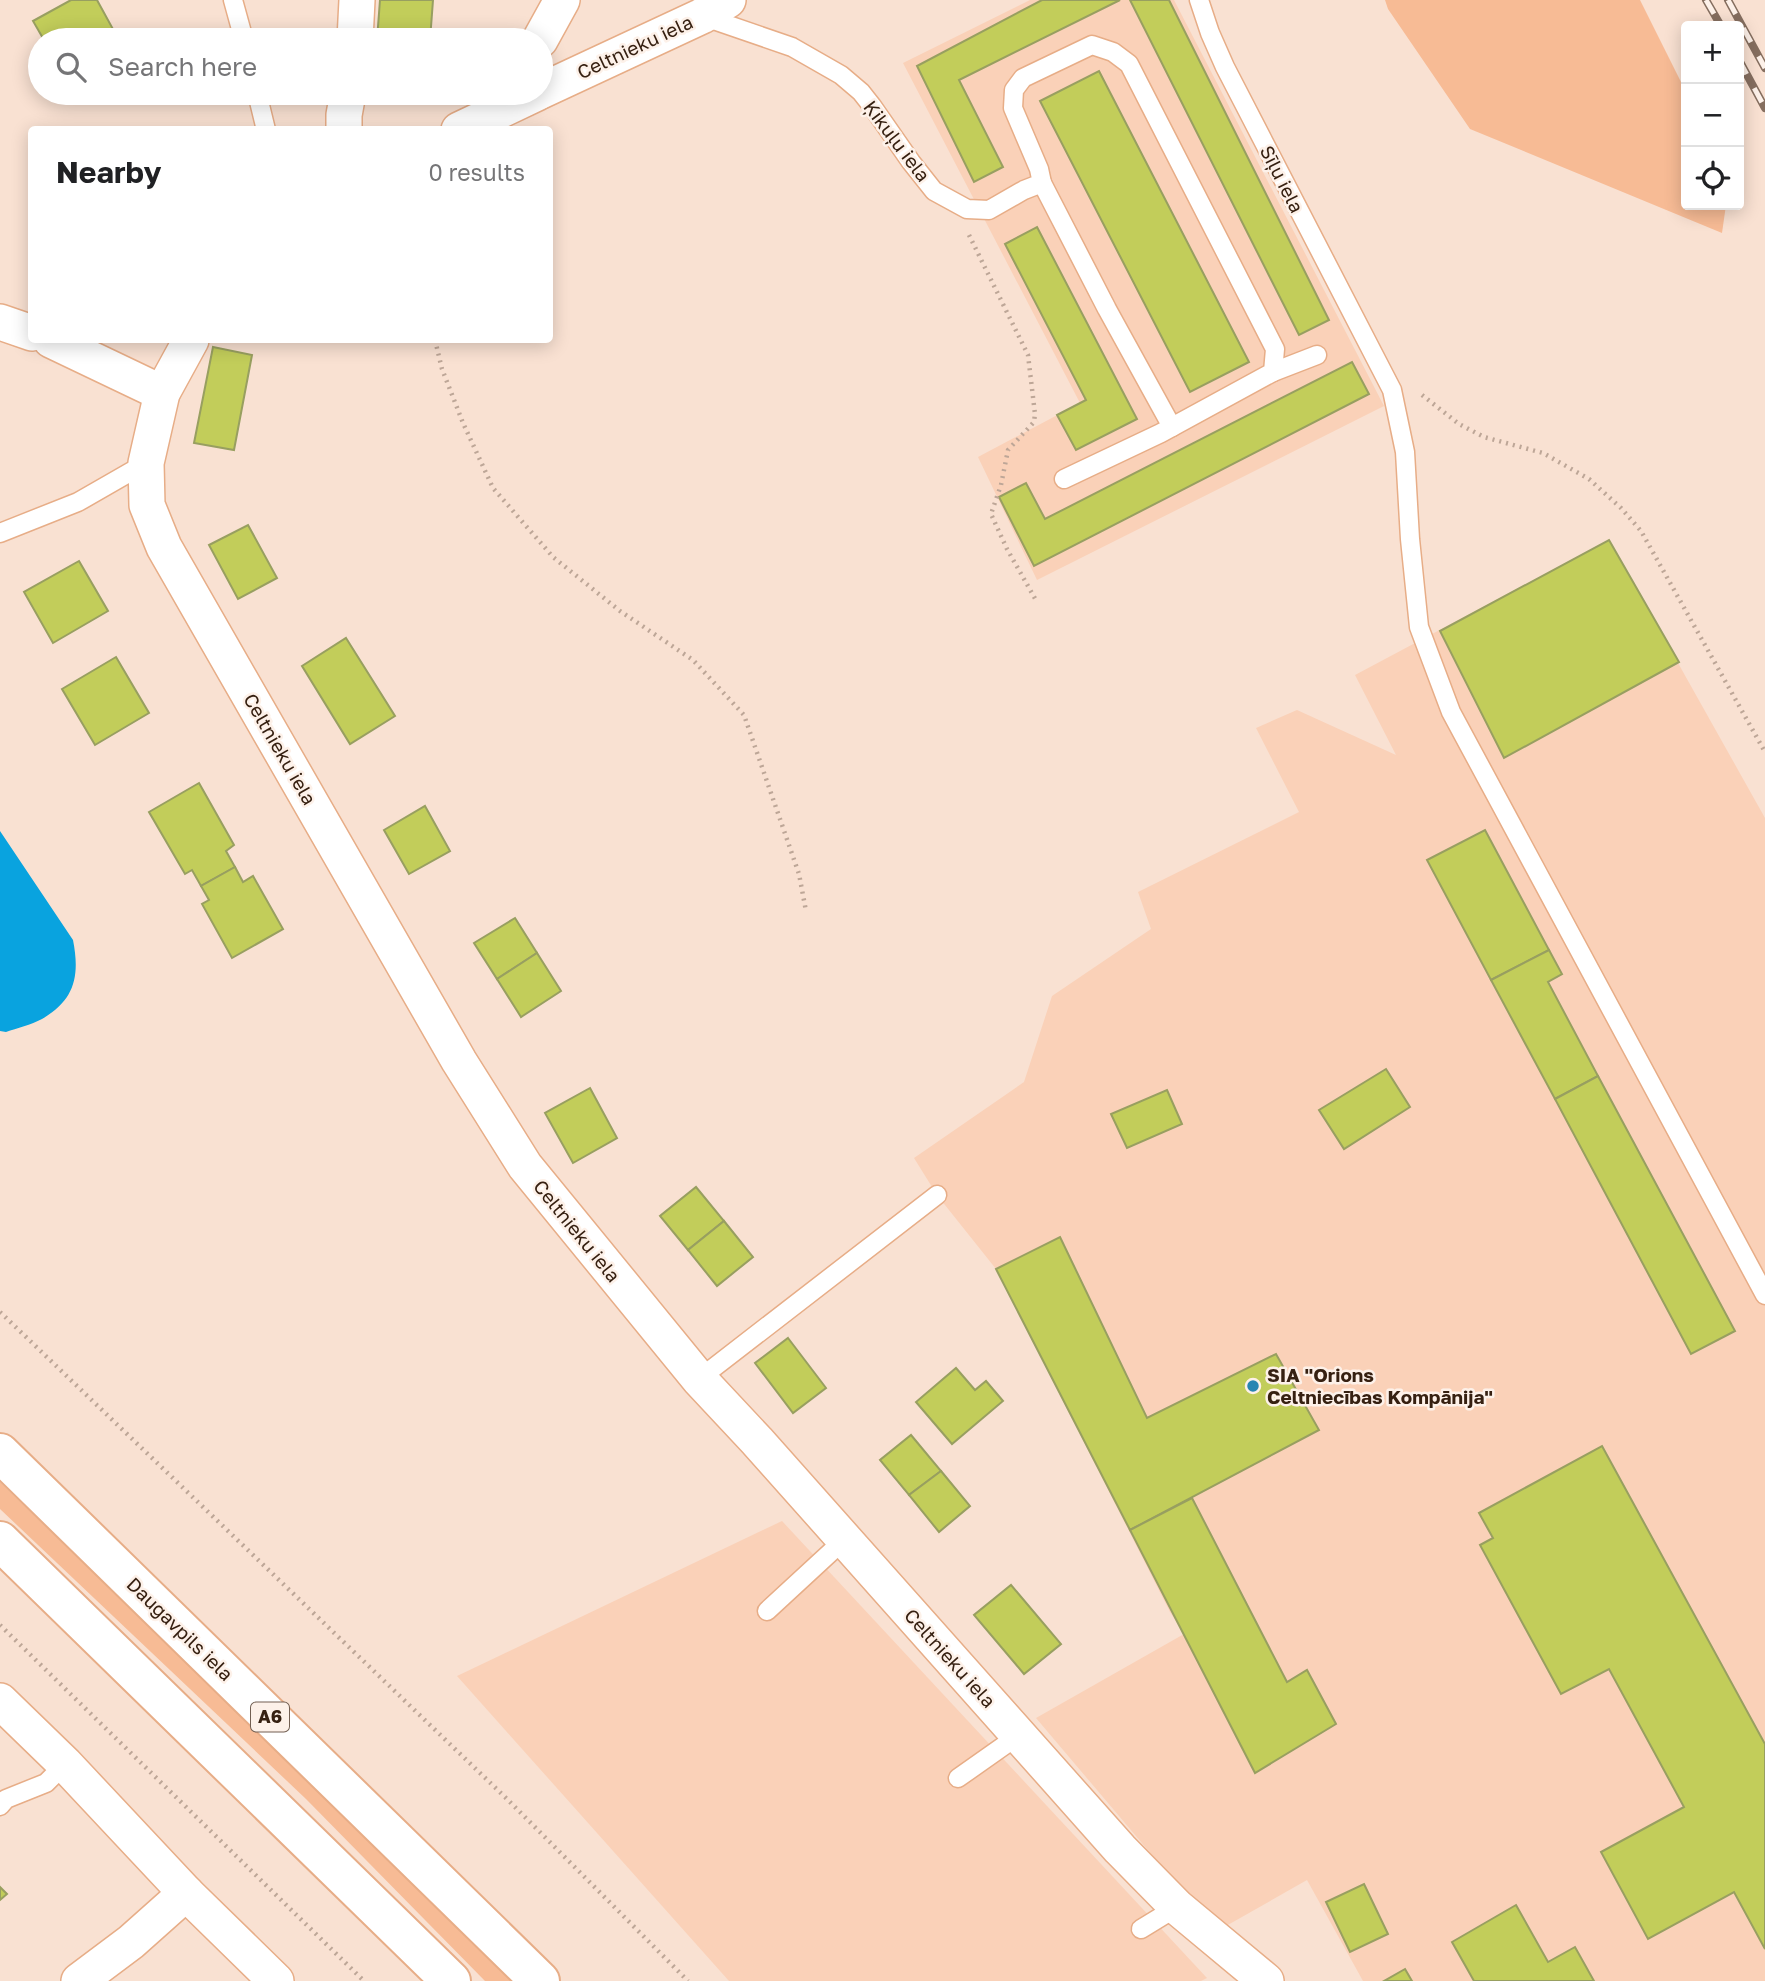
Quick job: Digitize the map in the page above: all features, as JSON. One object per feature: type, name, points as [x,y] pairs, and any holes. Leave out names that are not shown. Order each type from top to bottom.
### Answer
[{"type":"highway","name":"Daugavpils iela","points":[[0,1453],[540,1981]]},
{"type":"highway","points":[[0,1541],[452,1981]]},
{"type":"street","points":[[356,28],[357,0]]},
{"type":"street","points":[[547,28],[562,0]]},
{"type":"street","name":"Celtnieku iela","points":[[553,84],[715,8]]},
{"type":"street","points":[[344,126],[346,105]]},
{"type":"street","name":"Celtnieku iela","points":[[467,126],[509,105]]},
{"type":"street","points":[[0,322],[28,332]]},
{"type":"street","points":[[57,343],[162,393]]},
{"type":"street","name":"Celtnieku iela","points":[[189,343],[162,393],[146,463],[147,505],[164,547],[459,1061],[524,1166],[699,1379],[1120,1849],[1177,1907],[1266,1981]]},
{"type":"street","points":[[0,1701],[65,1764],[186,1893],[276,1981]]},
{"type":"street","points":[[79,1981],[131,1942],[186,1893]]},
{"type":"lane","points":[[233,0],[241,28]]},
{"type":"lane","name":"Sīļu iela","points":[[1199,0],[1225,67],[1392,390],[1405,452],[1419,627],[1451,712],[1765,1295]]},
{"type":"lane","name":"Ķikuļu iela","points":[[715,8],[841,75],[861,92],[934,191],[967,209],[989,210],[1042,183]]},
{"type":"lane","points":[[1172,427],[1042,183],[1039,169],[1013,108],[1014,90],[1023,78],[1092,45],[1113,52],[1129,64],[1275,349],[1273,372]]},
{"type":"lane","points":[[260,105],[265,126]]},
{"type":"lane","points":[[1064,479],[1172,427],[1273,372],[1317,355]]},
{"type":"lane","points":[[0,533],[78,502],[146,463]]},
{"type":"lane","points":[[699,1379],[937,1195]]},
{"type":"lane","points":[[767,1611],[845,1539]]},
{"type":"lane","points":[[958,1778],[1019,1735]]},
{"type":"lane","points":[[0,1806],[6,1799],[46,1783],[65,1764]]},
{"type":"lane","points":[[1141,1929],[1177,1907]]},
{"type":"path","points":[[951,198],[1028,355],[1034,422],[1008,450],[1001,485],[991,514],[1037,602]]},
{"type":"path","points":[[436,343],[450,391],[494,488],[553,557],[620,611],[693,660],[744,715],[799,874],[806,911]]},
{"type":"path","points":[[1421,394],[1459,424],[1484,437],[1544,453],[1562,463],[1589,479],[1622,508],[1641,531],[1765,752]]},
{"type":"path","points":[[0,1312],[505,1797],[688,1981]]},
{"type":"path","points":[[0,1625],[364,1981]]},
{"type":"shaded area","points":[[1030,0],[1174,0],[1384,406],[1037,580],[978,457],[1080,403],[903,63]]},
{"type":"shaded area","points":[[1385,0],[1640,0],[1681,82],[1681,210],[1725,210],[1722,233],[1470,129],[1388,9]]},
{"type":"shaded area","points":[[1609,540],[1765,818],[1765,1981],[1363,1981],[1307,1880],[1226,1926],[1191,1901],[1036,1718],[1184,1634],[1170,1612],[996,1269],[937,1195],[914,1158],[1024,1082],[1052,996],[1151,929],[1138,892],[1299,812],[1256,728],[1297,710],[1396,755],[1355,675]]},
{"type":"shaded area","points":[[0,1482],[511,1981],[485,1981],[306,1799],[0,1509]]},
{"type":"shaded area","points":[[782,1521],[1207,1978],[1201,1981],[729,1981],[457,1676]]},
{"type":"water","points":[[0,831],[73,940],[76,965],[72,986],[62,1004],[42,1019],[6,1032],[0,1031]]},
{"type":"building","points":[[71,0],[97,0],[112,28],[37,28],[33,21]]},
{"type":"building","points":[[380,0],[433,0],[431,28],[378,28]]},
{"type":"building","points":[[1042,0],[1120,0],[959,80],[1003,167],[974,182],[917,66]]},
{"type":"building","points":[[1130,0],[1169,0],[1329,320],[1299,335]]},
{"type":"building","points":[[1099,71],[1249,362],[1190,392],[1040,101]]},
{"type":"building","points":[[1037,227],[1137,419],[1076,450],[1057,415],[1086,400],[1005,244]]},
{"type":"building","points":[[213,347],[252,355],[234,450],[194,443]]},
{"type":"building","points":[[1352,362],[1369,394],[1034,566],[999,497],[1026,483],[1045,519]]},
{"type":"building","points":[[248,525],[277,578],[238,599],[209,545]]},
{"type":"building","points":[[1609,540],[1679,662],[1504,758],[1440,631]]},
{"type":"building","points":[[79,561],[108,611],[53,643],[24,592]]},
{"type":"building","points":[[346,638],[395,716],[350,744],[302,666]]},
{"type":"building","points":[[116,657],[149,713],[95,745],[62,689]]},
{"type":"building","points":[[199,783],[234,845],[226,851],[235,867],[201,886],[192,870],[185,874],[149,812]]},
{"type":"building","points":[[425,806],[450,851],[409,874],[384,830]]},
{"type":"building","points":[[1485,830],[1549,950],[1491,980],[1427,860]]},
{"type":"building","points":[[235,867],[243,882],[253,876],[283,929],[232,958],[202,904],[209,900],[201,886]]},
{"type":"building","points":[[515,918],[537,953],[497,979],[474,943]]},
{"type":"building","points":[[1549,950],[1562,974],[1548,982],[1598,1076],[1555,1099],[1491,980]]},
{"type":"building","points":[[537,953],[561,991],[521,1017],[497,979]]},
{"type":"building","points":[[1386,1069],[1410,1107],[1344,1149],[1319,1110]]},
{"type":"building","points":[[1598,1076],[1735,1331],[1691,1354],[1555,1099]]},
{"type":"building","points":[[590,1088],[617,1138],[573,1163],[545,1113]]},
{"type":"building","points":[[1167,1090],[1182,1124],[1127,1148],[1111,1114]]},
{"type":"building","points":[[696,1187],[724,1221],[688,1250],[660,1216]]},
{"type":"building","points":[[724,1221],[753,1257],[717,1286],[688,1250]]},
{"type":"building","name":"SIA \"Orions Celtniecības Kompānija\"","points":[[1060,1237],[1147,1418],[1276,1354],[1319,1430],[1130,1530],[996,1269]]},
{"type":"building","points":[[788,1338],[826,1388],[793,1413],[755,1363]]},
{"type":"building","points":[[956,1368],[975,1390],[986,1381],[1003,1401],[952,1444],[916,1402]]},
{"type":"building","points":[[911,1435],[941,1471],[909,1495],[880,1460]]},
{"type":"building","points":[[1602,1446],[1765,1744],[1765,1949],[1734,1892],[1648,1939],[1601,1852],[1684,1807],[1609,1669],[1561,1694],[1480,1545],[1493,1538],[1479,1513]]},
{"type":"building","points":[[941,1471],[970,1506],[939,1532],[909,1495]]},
{"type":"building","points":[[1192,1498],[1287,1682],[1307,1670],[1336,1724],[1255,1773],[1130,1530]]},
{"type":"building","points":[[1011,1585],[1061,1644],[1024,1674],[974,1615]]},
{"type":"building","points":[[1364,1884],[1388,1934],[1350,1952],[1326,1902]]},
{"type":"building","points":[[0,1887],[7,1894],[0,1900]]},
{"type":"building","points":[[1516,1905],[1548,1962],[1575,1947],[1594,1981],[1474,1981],[1452,1942]]},
{"type":"building","points":[[1405,1969],[1412,1981],[1384,1981]]},
{"type":"railway","points":[[1706,0],[1718,21]]},
{"type":"railway","points":[[1728,0],[1765,68]]},
{"type":"railway","points":[[1744,69],[1765,108]]},
{"type":"place","name":"SIA \"Orions Celtniecības Kompānija\"","points":[[1253,1386]]}]
